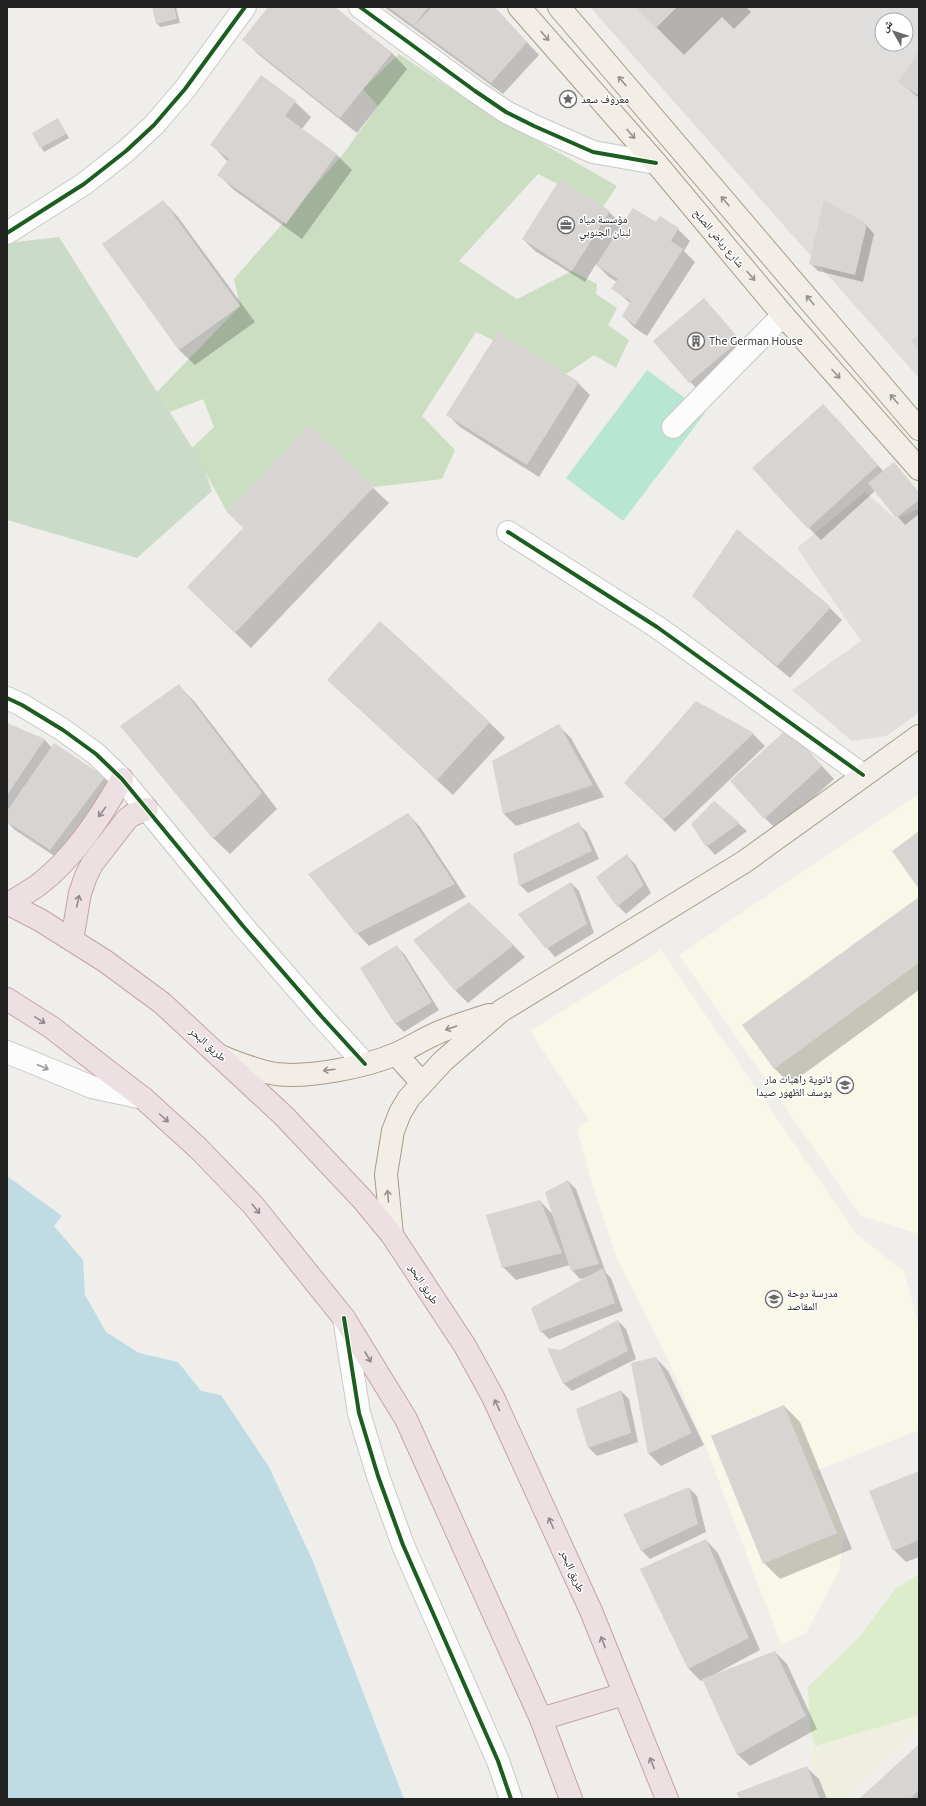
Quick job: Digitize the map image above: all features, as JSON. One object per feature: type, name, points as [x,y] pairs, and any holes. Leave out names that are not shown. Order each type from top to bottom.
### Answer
[{"type":"highway","points":[[8,903],[37,886],[66,859],[107,806],[122,779]]},
{"type":"highway","points":[[72,940],[80,893],[92,864],[128,819],[132,815],[147,809]]},
{"type":"highway","name":"طريق البحر","points":[[8,903],[72,940],[140,985],[220,1056],[309,1142],[363,1200],[392,1235],[465,1346],[493,1397],[591,1612],[667,1799]]},
{"type":"highway","points":[[7,999],[51,1027],[143,1098],[198,1148],[253,1205],[344,1318],[406,1419],[542,1719],[571,1799]]},
{"type":"highway","points":[[542,1719],[624,1694]]},
{"type":"main road","name":"شارع رياض الصلح","points":[[519,7],[656,163],[783,315],[919,469]]},
{"type":"main road","points":[[559,7],[919,429]]},
{"type":"main road","points":[[392,1235],[386,1174],[393,1131],[400,1113],[409,1098],[443,1060],[501,1011],[744,862],[919,736]]},
{"type":"main road","points":[[220,1056],[261,1071],[276,1074],[297,1075],[365,1064],[396,1054],[444,1030],[501,1011]]},
{"type":"main road","points":[[396,1054],[422,1083]]},
{"type":"street","points":[[7,233],[84,184],[126,151],[154,125],[184,89],[245,7]]},
{"type":"street","points":[[360,7],[506,112],[593,152],[656,163]]},
{"type":"street","points":[[674,427],[783,315]]},
{"type":"street","points":[[508,532],[657,627],[863,775]]},
{"type":"street","points":[[7,698],[22,705],[63,730],[96,754],[122,779],[243,926],[365,1064]]},
{"type":"street","points":[[7,1052],[92,1086],[143,1098]]},
{"type":"street","points":[[344,1318],[359,1412],[378,1476],[403,1544],[498,1761],[510,1799]]},
{"type":"shaded area","points":[[590,7],[919,7],[919,378]]},
{"type":"shaded area","points":[[741,7],[893,7],[889,12],[874,12],[874,31],[796,127],[751,188],[676,91]]},
{"type":"shaded area","points":[[865,492],[896,519],[919,508],[919,713],[886,736],[852,741],[792,690],[861,641],[797,548]]},
{"type":"shaded area","name":"ثانوية راهبات مار يوسف الظهور صيدا","points":[[919,794],[919,1234],[861,1216],[679,955]]},
{"type":"shaded area","name":"مدرسة دوحة المقاصد","points":[[661,950],[857,1235],[904,1271],[919,1326],[919,1430],[815,1471],[845,1531],[839,1571],[806,1633],[781,1645],[709,1455],[667,1357],[618,1261],[592,1183],[577,1129],[589,1120],[530,1031]]},
{"type":"green space","points":[[399,54],[477,106],[617,186],[603,207],[538,174],[459,261],[517,299],[572,271],[597,284],[596,294],[617,308],[608,325],[629,340],[616,368],[594,355],[566,374],[476,332],[422,416],[455,450],[442,479],[374,487],[309,426],[227,512],[192,448],[214,427],[203,399],[170,412],[157,392],[240,306],[234,279],[344,153],[378,106],[363,89]]},
{"type":"green space","points":[[59,237],[202,463],[212,491],[137,558],[7,520],[7,243]]},
{"type":"green space","points":[[647,370],[705,413],[623,521],[566,478]]},
{"type":"green space","points":[[919,1574],[919,1715],[815,1746],[810,1728],[808,1687],[860,1636],[895,1589]]},
{"type":"green space","points":[[919,1715],[919,1729],[843,1799],[826,1799],[812,1766],[812,1753],[815,1746]]},
{"type":"water","points":[[7,1176],[62,1216],[54,1226],[83,1260],[85,1295],[106,1332],[139,1353],[178,1362],[201,1391],[221,1395],[269,1467],[312,1559],[404,1799],[7,1799]]},
{"type":"building","points":[[152,7],[174,7],[177,19],[156,24]]},
{"type":"building","points":[[268,7],[335,7],[392,53],[340,118],[242,40]]},
{"type":"building","points":[[388,7],[428,7],[414,26],[432,7],[495,7],[527,42],[491,83]]},
{"type":"building","points":[[635,7],[677,7],[656,28]]},
{"type":"building","points":[[919,51],[919,96],[898,82]]},
{"type":"building","points":[[261,75],[296,101],[285,116],[337,154],[286,224],[217,175],[229,159],[210,145]]},
{"type":"building","points":[[58,118],[66,134],[40,148],[32,133]]},
{"type":"building","name":"مؤسسة مياه لبنان الجنوبي","points":[[560,179],[610,211],[572,271],[522,239]]},
{"type":"building","points":[[163,200],[240,306],[179,350],[102,244]]},
{"type":"building","points":[[824,200],[867,224],[855,275],[809,264]]},
{"type":"building","points":[[633,208],[656,222],[660,216],[679,228],[671,241],[683,249],[635,325],[622,316],[631,301],[611,289],[618,279],[596,265]]},
{"type":"building","name":"The German House","points":[[704,298],[740,340],[689,383],[653,341]]},
{"type":"building","points":[[498,332],[579,382],[527,465],[446,415]]},
{"type":"building","points":[[919,334],[919,350],[911,341]]},
{"type":"building","points":[[823,404],[878,465],[808,529],[752,468]]},
{"type":"building","points":[[309,426],[374,487],[235,633],[187,587],[243,528],[227,512]]},
{"type":"building","points":[[894,462],[919,493],[919,500],[896,518],[868,483]]},
{"type":"building","points":[[737,529],[831,607],[777,666],[692,596]]},
{"type":"building","points":[[380,621],[490,722],[437,780],[327,680]]},
{"type":"building","points":[[179,684],[262,793],[213,839],[120,726]]},
{"type":"building","points":[[696,701],[754,733],[663,820],[624,783]]},
{"type":"building","points":[[7,723],[45,739],[7,795]]},
{"type":"building","points":[[559,724],[593,785],[503,814],[492,761]]},
{"type":"building","points":[[788,728],[822,766],[764,819],[730,781]]},
{"type":"building","points":[[54,743],[105,777],[50,850],[7,822],[7,811]]},
{"type":"building","points":[[714,801],[740,823],[706,847],[691,824]]},
{"type":"building","points":[[408,813],[455,884],[356,934],[308,874]]},
{"type":"building","points":[[579,822],[592,851],[519,886],[513,854]]},
{"type":"building","points":[[919,831],[919,889],[892,851]]},
{"type":"building","points":[[627,854],[644,885],[617,907],[596,877]]},
{"type":"building","points":[[571,882],[587,924],[546,949],[518,914]]},
{"type":"building","points":[[919,897],[919,963],[774,1069],[742,1025]]},
{"type":"building","points":[[469,902],[514,945],[455,991],[413,940]]},
{"type":"building","points":[[397,945],[432,1002],[395,1024],[360,968]]},
{"type":"building","points":[[568,1180],[599,1264],[571,1271],[545,1192]]},
{"type":"building","points":[[540,1200],[562,1253],[502,1268],[486,1215]]},
{"type":"building","points":[[603,1268],[615,1303],[540,1332],[531,1308]]},
{"type":"building","points":[[618,1320],[628,1351],[563,1384],[547,1348],[560,1350]]},
{"type":"building","points":[[656,1357],[692,1433],[648,1454],[631,1363]]},
{"type":"building","points":[[621,1390],[631,1433],[588,1448],[576,1409]]},
{"type":"building","points":[[784,1405],[837,1533],[763,1564],[711,1436]]},
{"type":"building","points":[[919,1471],[919,1540],[893,1551],[869,1491]]},
{"type":"building","points":[[689,1487],[698,1524],[641,1551],[623,1514]]},
{"type":"building","points":[[706,1539],[749,1638],[688,1669],[640,1569]]},
{"type":"building","points":[[775,1651],[806,1716],[737,1755],[702,1679]]},
{"type":"building","points":[[919,1744],[919,1790],[910,1799],[859,1799]]},
{"type":"building","points":[[807,1766],[820,1799],[740,1799],[736,1793]]},
{"type":"cycle path","points":[[7,233],[84,184],[126,151],[154,125],[185,89],[245,7]]},
{"type":"cycle path","points":[[360,7],[506,112],[593,152],[656,163]]},
{"type":"cycle path","points":[[508,532],[657,627],[863,775]]},
{"type":"cycle path","points":[[7,698],[22,705],[63,730],[96,754],[122,779],[243,926],[365,1064]]},
{"type":"cycle path","points":[[344,1318],[359,1413],[378,1476],[403,1545],[498,1761],[511,1799]]},
{"type":"place","name":"معروف سعد","points":[[568,99]]},
{"type":"place","name":"مؤسسة مياه لبنان الجنوبي","points":[[566,225]]},
{"type":"place","name":"The German House","points":[[696,341]]},
{"type":"place","name":"ثانوية راهبات مار يوسف الظهور صيدا","points":[[845,1085]]},
{"type":"place","name":"مدرسة دوحة المقاصد","points":[[774,1299]]}]
